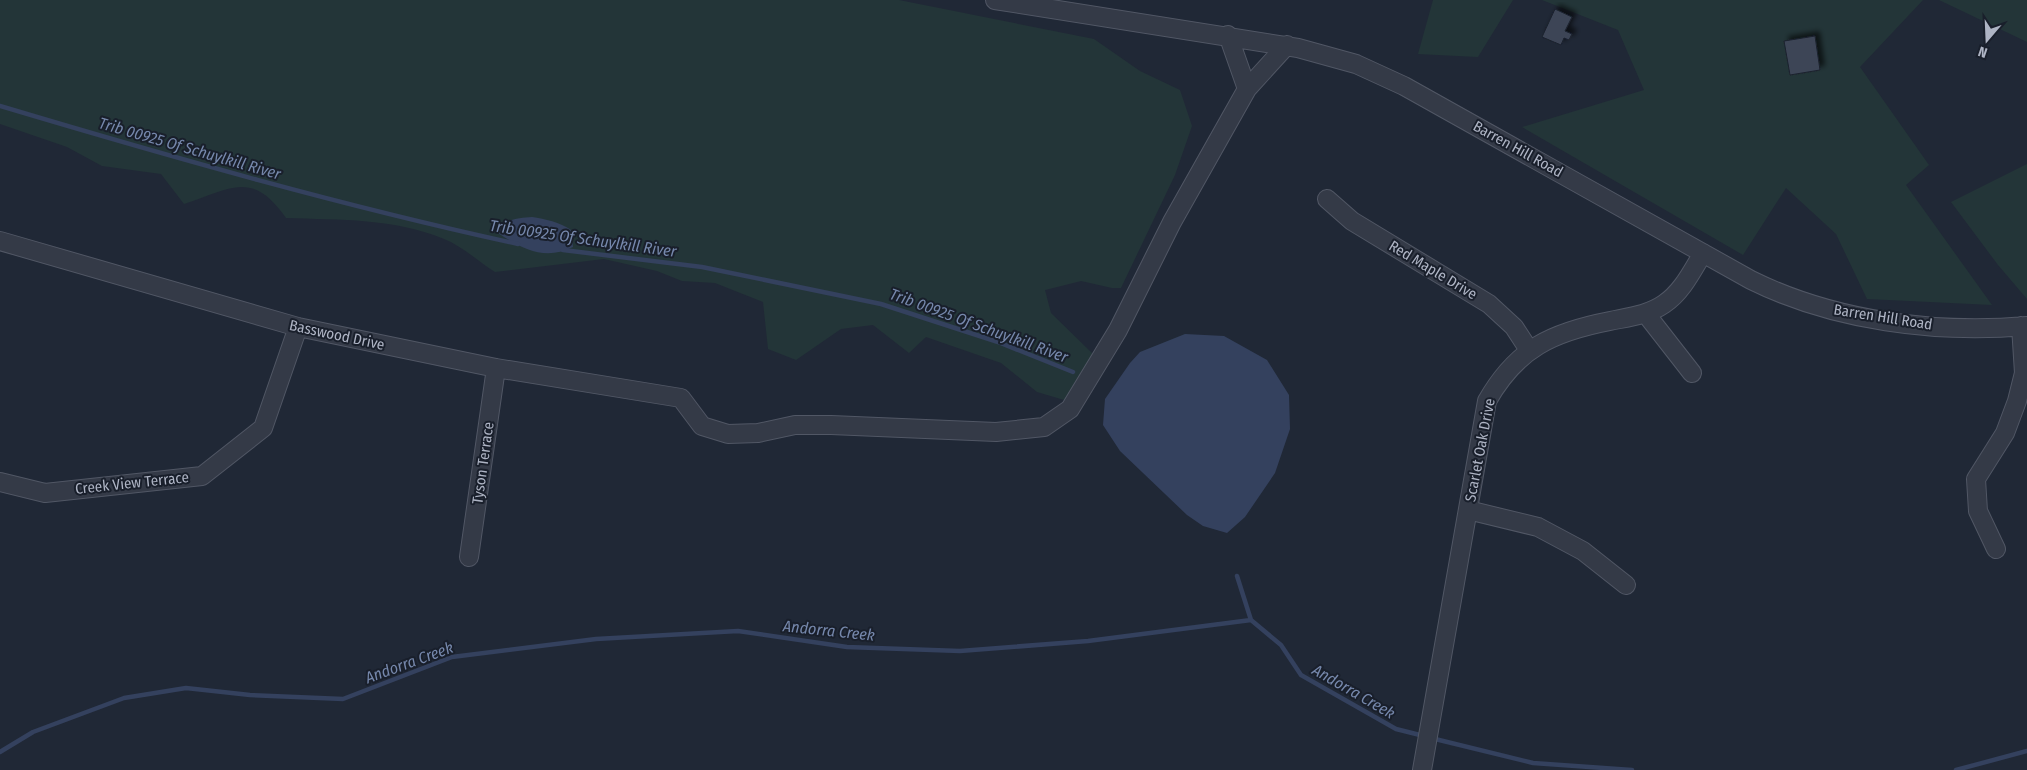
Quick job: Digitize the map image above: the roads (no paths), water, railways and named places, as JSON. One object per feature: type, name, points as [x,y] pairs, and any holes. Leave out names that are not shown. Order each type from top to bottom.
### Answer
[{"type":"street","name":"Barren Hill Road","points":[[995,0],[1228,35],[1287,45],[1325,54],[1356,64],[1404,86],[1763,286],[1790,298],[1838,311],[1926,326],[1970,328],[2024,326]]},
{"type":"street","points":[[1228,35],[1247,89],[1287,45]]},
{"type":"street","name":"Basswood Drive","points":[[0,241],[298,328],[496,368],[680,398],[702,426],[728,434],[758,433],[795,425],[996,432],[1044,427],[1070,408],[1118,330],[1172,222],[1247,89]]},
{"type":"street","name":"Red Maple Drive","points":[[1327,199],[1352,221],[1489,304],[1514,327],[1529,350]]},
{"type":"street","name":"Scarlet Oak Drive","points":[[1423,767],[1486,400],[1500,380],[1529,350],[1567,330],[1646,314],[1665,304],[1675,296],[1703,253]]},
{"type":"street","points":[[1646,314],[1692,373]]},
{"type":"street","points":[[1996,549],[1978,511],[1976,479],[2005,433],[2017,401],[2024,373],[2024,326]]},
{"type":"street","name":"Creek View Terrace","points":[[0,482],[46,493],[202,476],[263,428],[298,328]]},
{"type":"street","name":"Tyson Terrace","points":[[469,557],[496,368]]},
{"type":"street","points":[[1468,510],[1538,527],[1583,551],[1626,585]]},
{"type":"water","points":[[532,217],[567,227],[571,230],[573,247],[553,253],[543,253],[516,244],[498,233],[504,224],[508,222]]},
{"type":"water","points":[[1185,334],[1224,336],[1267,360],[1289,395],[1290,429],[1275,473],[1245,517],[1227,533],[1203,526],[1187,515],[1120,451],[1103,425],[1105,399],[1130,363],[1140,352]]},
{"type":"waterway","name":"Trib 00925 Of Schuylkill River","points":[[0,106],[258,180],[387,214],[518,244]]},
{"type":"waterway","name":"Trib 00925 Of Schuylkill River","points":[[563,250],[702,267],[881,304],[998,342],[1073,372]]},
{"type":"waterway","name":"Trib 00925 Of Schuylkill River","points":[[1237,576],[1251,620]]},
{"type":"waterway","name":"Andorra Creek","points":[[0,752],[33,732],[124,698],[186,688],[250,695],[343,699],[452,657],[596,639],[738,631],[847,647],[960,651],[1088,641],[1251,620],[1281,645],[1301,675],[1396,729],[1424,736]]},
{"type":"waterway","name":"Andorra Creek","points":[[1431,738],[1533,763],[1632,770]]},
{"type":"waterway","name":"Andorra Creek","points":[[1956,770],[2027,751]]}]
